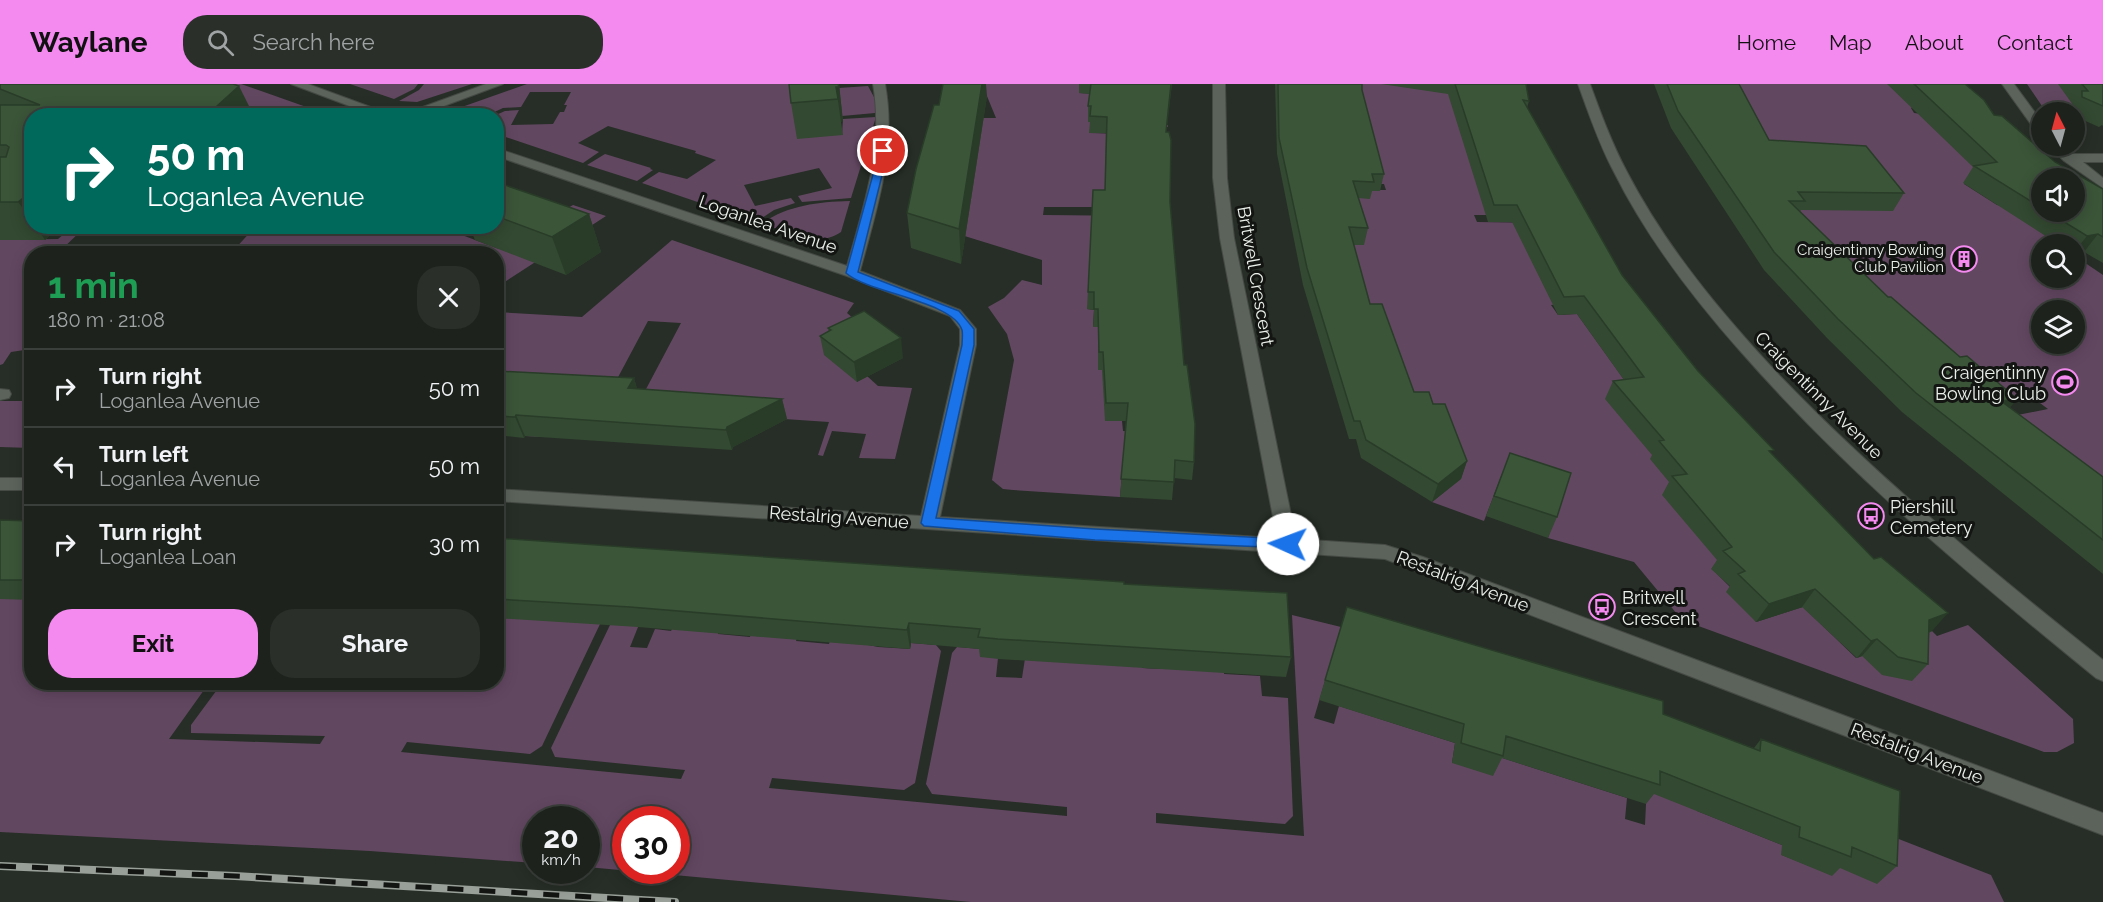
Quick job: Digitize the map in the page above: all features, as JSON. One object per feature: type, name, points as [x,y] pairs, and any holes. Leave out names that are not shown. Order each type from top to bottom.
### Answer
[{"type":"street","points":[[297,84],[366,108]]},
{"type":"street","points":[[427,108],[497,84]]},
{"type":"street","points":[[852,273],[883,151],[884,112],[879,84]]},
{"type":"street","name":"Britwell Crescent","points":[[1219,84],[1220,178],[1227,238],[1288,544]]},
{"type":"street","name":"Craigentinny Avenue","points":[[1584,84],[1608,147],[1637,204],[1675,262],[1714,313],[1763,368],[1866,471],[2006,593],[2103,672]]},
{"type":"street","points":[[2008,84],[2031,116]]},
{"type":"street","name":"Loganlea Avenue","points":[[504,155],[852,273],[948,310],[963,321],[968,329],[968,345],[928,523]]},
{"type":"street","points":[[2067,156],[2103,184]]},
{"type":"street","points":[[2069,158],[2103,158]]},
{"type":"street","points":[[0,484],[24,484]]},
{"type":"street","name":"Restalrig Avenue","points":[[504,496],[1385,552],[1408,558],[2103,824]]},
{"type":"shaded area","points":[[206,84],[241,84],[309,108],[187,108]]},
{"type":"shaded area","points":[[350,84],[418,84],[414,89],[394,99]]},
{"type":"shaded area","points":[[424,84],[472,84],[417,102],[399,101],[419,90]]},
{"type":"shaded area","points":[[527,84],[795,84],[842,135],[843,119],[876,117],[851,198],[802,202],[798,196],[832,188],[819,168],[744,185],[755,206],[791,198],[795,203],[774,210],[756,222],[642,183],[659,172],[687,179],[716,160],[695,153],[696,151],[608,126],[578,143],[599,152],[583,163],[504,136],[504,111],[519,110],[511,125],[553,124],[560,112],[564,112],[567,105],[564,105],[571,92],[530,92],[521,107],[459,108]]},
{"type":"shaded area","points":[[982,84],[1129,84],[1079,93],[1170,99],[1088,122],[1168,125],[1168,127],[1091,125],[1090,133],[1120,134],[1105,186],[1105,195],[1114,207],[1044,207],[1043,215],[1144,216],[1087,309],[1094,310],[1093,326],[1120,327],[1098,369],[1118,370],[1105,421],[1122,421],[1123,431],[1193,436],[1124,452],[1120,497],[1003,489],[992,480],[1014,360],[1007,334],[988,307],[1004,298],[1022,280],[1042,285],[1042,260],[916,221],[945,118],[996,118]]},
{"type":"shaded area","points":[[1332,84],[1430,84],[1474,93],[1457,119],[1463,140],[1488,142],[1499,215],[1474,215],[1477,222],[1550,223],[1569,303],[1551,305],[1558,315],[1577,314],[1635,395],[1757,554],[1712,569],[1733,590],[1756,622],[1803,607],[1856,658],[1932,631],[1937,636],[1968,625],[2073,719],[2074,743],[2057,752],[2044,752],[1682,620],[1634,562],[1548,538],[1562,494],[1502,474],[1484,521],[1432,502],[1455,483],[1353,322],[1346,245],[1364,245],[1333,198],[1368,190],[1386,190],[1384,184],[1333,183]]},
{"type":"shaded area","points":[[1697,84],[1937,84],[1911,108],[1914,113],[1937,116],[1975,169],[1964,184],[1997,205],[2031,210],[2031,222],[2060,222],[2077,231],[2031,234],[2031,288],[2085,288],[2085,263],[2103,275],[2103,510],[1987,421],[2048,409],[2032,397],[1962,409],[1864,317],[1761,158]]},
{"type":"shaded area","points":[[2027,84],[2072,84],[2082,99],[2077,102],[2039,102]]},
{"type":"shaded area","points":[[868,86],[875,99],[875,113],[842,116],[839,88]]},
{"type":"shaded area","points":[[605,154],[653,170],[637,181],[587,165]]},
{"type":"shaded area","points":[[850,201],[841,232],[832,237],[812,239],[802,237],[762,223],[793,208],[826,202]]},
{"type":"shaded area","points":[[573,205],[606,216],[504,282],[504,246]]},
{"type":"shaded area","points":[[64,234],[78,234],[65,246],[24,246],[24,350],[11,352],[0,365],[0,240],[58,239]]},
{"type":"shaded area","points":[[249,234],[459,234],[491,246],[238,246]]},
{"type":"shaded area","points":[[672,240],[854,303],[847,313],[867,330],[867,376],[878,386],[912,388],[895,459],[859,458],[866,434],[832,431],[823,456],[818,455],[829,422],[665,411],[618,442],[681,323],[648,321],[608,396],[568,400],[544,437],[525,436],[552,394],[504,390],[504,312],[582,317]]},
{"type":"shaded area","points":[[0,401],[24,401],[24,448],[0,447]]},
{"type":"shaded area","points":[[0,591],[24,598],[24,690],[204,690],[169,739],[320,744],[325,736],[191,733],[191,725],[217,690],[504,690],[504,613],[600,624],[542,746],[530,754],[407,742],[401,752],[681,779],[685,770],[555,757],[551,748],[610,625],[617,620],[640,622],[630,647],[647,648],[655,629],[671,631],[674,625],[719,629],[718,634],[750,637],[752,631],[798,635],[796,641],[829,644],[831,637],[878,647],[910,649],[911,643],[936,645],[941,651],[915,783],[904,790],[772,778],[769,788],[1067,816],[1067,807],[932,794],[926,784],[952,653],[957,647],[981,649],[998,658],[996,677],[1022,678],[1026,652],[1142,661],[1142,668],[1224,667],[1224,674],[1260,676],[1262,696],[1288,698],[1293,816],[1285,824],[1156,813],[1156,823],[1304,836],[1292,615],[1341,627],[1314,718],[1334,724],[1339,706],[1455,743],[1452,763],[1496,756],[1627,798],[1625,819],[1645,825],[1650,720],[1697,811],[1782,845],[1782,855],[1832,875],[1833,866],[1891,836],[1991,875],[2004,902],[971,902],[690,876],[690,806],[612,806],[612,869],[600,868],[600,806],[522,806],[522,862],[370,851],[0,832]]},
{"type":"building","points":[[0,84],[233,84],[239,86],[215,108],[24,108],[24,197],[18,202],[0,202],[0,157],[6,157],[9,147],[0,145],[0,105],[40,105],[0,89]]},
{"type":"building","points":[[789,84],[838,84],[839,87],[836,87],[838,99],[791,103]]},
{"type":"building","points":[[943,84],[982,84],[959,229],[907,213],[916,169],[934,105],[939,105]]},
{"type":"building","points":[[1091,84],[1171,84],[1166,132],[1169,132],[1171,140],[1170,202],[1184,365],[1187,365],[1195,424],[1194,462],[1175,460],[1174,482],[1121,479],[1128,403],[1106,403],[1103,352],[1099,352],[1098,309],[1094,309],[1094,292],[1088,292],[1093,190],[1105,190],[1107,117],[1090,116],[1091,106],[1088,106]]},
{"type":"building","points":[[1278,84],[1362,84],[1384,174],[1372,174],[1374,182],[1353,181],[1368,228],[1349,227],[1370,304],[1382,304],[1414,392],[1429,392],[1433,404],[1445,404],[1467,461],[1438,484],[1366,440],[1360,421],[1354,421],[1307,268],[1279,138]]},
{"type":"building","points":[[1455,84],[1526,84],[1529,101],[1523,100],[1622,275],[1698,371],[1774,450],[1769,451],[1874,559],[1881,557],[1948,613],[1929,620],[1928,664],[1898,657],[1877,639],[1871,641],[1815,589],[1769,604],[1738,574],[1745,571],[1723,551],[1732,547],[1672,476],[1687,474],[1659,441],[1664,440],[1613,381],[1644,377],[1584,296],[1564,297],[1517,205],[1494,205]]},
{"type":"building","points":[[1667,84],[1739,84],[1769,140],[1866,146],[1904,193],[1798,192],[1805,201],[1789,201],[1888,297],[1891,297],[1960,357],[1967,356],[2017,399],[2001,401],[2103,477],[2103,540],[1916,393],[1838,319],[1774,252],[1678,111]]},
{"type":"building","points":[[1914,84],[1965,84],[1984,100],[1994,115],[2002,116],[2031,141],[2031,156],[2048,156],[2066,168],[2031,168],[2031,201],[1974,166],[1997,162]]},
{"type":"building","points":[[2082,84],[2103,84],[2103,106],[2082,97],[2082,91],[2088,91]]},
{"type":"building","points":[[2085,179],[2103,189],[2103,237],[2098,234],[2087,236],[2064,222],[2085,222]]},
{"type":"building","points":[[504,185],[589,214],[552,237],[504,219]]},
{"type":"building","points":[[864,311],[901,338],[854,362],[820,336],[831,330],[828,328]]},
{"type":"building","points":[[504,371],[634,378],[628,388],[782,399],[727,427],[726,430],[516,415],[515,417],[504,416]]},
{"type":"building","points":[[1510,453],[1571,473],[1557,517],[1494,496]]},
{"type":"building","points":[[0,520],[24,521],[24,580],[0,580]]},
{"type":"building","points":[[504,539],[1124,582],[1124,584],[1287,593],[1291,657],[998,639],[978,637],[980,629],[909,623],[907,630],[630,607],[504,599]]},
{"type":"building","points":[[1347,607],[1663,701],[1663,714],[1760,751],[1761,739],[1900,791],[1897,866],[1852,847],[1851,857],[1799,837],[1800,827],[1660,771],[1660,785],[1506,736],[1503,756],[1461,743],[1464,724],[1325,680]]},
{"type":"railway","points":[[0,866],[235,876],[675,902]]},
{"type":"place","name":"Craigentinny Bowling Club Pavilion","points":[[1964,259]]},
{"type":"place","name":"Craigentinny Bowling Club","points":[[2065,382]]},
{"type":"place","name":"Piershill Cemetery","points":[[1871,516]]},
{"type":"place","name":"Britwell Crescent","points":[[1602,607]]},
{"type":"route","points":[[883,151],[852,273],[955,313],[968,329],[968,345],[928,523],[1202,541],[1288,544]]}]
